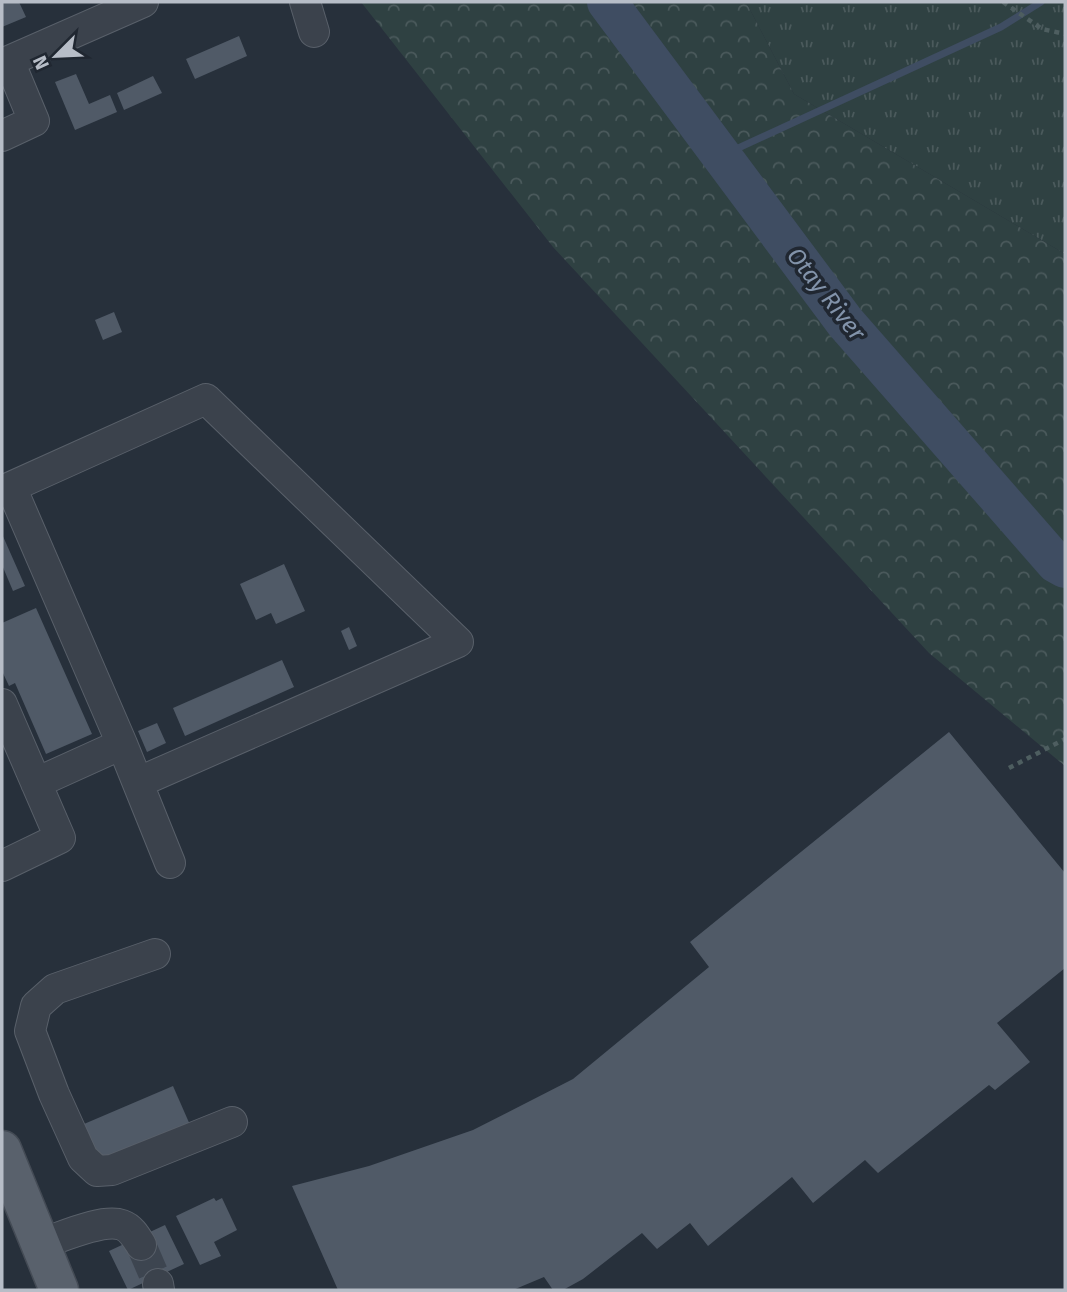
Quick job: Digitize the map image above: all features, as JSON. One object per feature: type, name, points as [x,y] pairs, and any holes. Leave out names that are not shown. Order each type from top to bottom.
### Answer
[{"type":"main road","points":[[2,1150],[59,1290]]},
{"type":"lane","points":[[2,136],[34,121],[9,61],[143,2]]},
{"type":"lane","points":[[304,2],[314,32]]},
{"type":"lane","points":[[139,782],[458,642],[206,399],[6,489],[139,782],[170,863]]},
{"type":"lane","points":[[2,704],[60,838],[2,866]]},
{"type":"lane","points":[[36,783],[122,744]]},
{"type":"lane","points":[[155,954],[55,989],[36,1006],[30,1031],[54,1094],[83,1158],[97,1171],[112,1170],[232,1122]]},
{"type":"lane","points":[[40,1244],[102,1224],[121,1225],[134,1233],[141,1245]]},
{"type":"path","points":[[1003,2],[1042,29],[1065,34]]},
{"type":"path","points":[[1009,768],[1065,739]]},
{"type":"green space","points":[[361,2],[746,2],[794,94],[1065,254],[1065,766],[929,653],[553,247]]},
{"type":"green space","points":[[746,2],[1065,2],[1065,254],[794,94]]},
{"type":"building","points":[[2,2],[19,2],[26,17],[2,27]]},
{"type":"building","points":[[239,36],[247,56],[195,79],[186,59]]},
{"type":"building","points":[[76,74],[89,104],[110,95],[117,112],[75,130],[55,82]]},
{"type":"building","points":[[153,76],[162,93],[124,110],[117,93]]},
{"type":"building","points":[[114,312],[122,332],[103,340],[95,320]]},
{"type":"building","points":[[2,534],[25,586],[13,591],[2,565]]},
{"type":"building","points":[[284,564],[305,611],[276,624],[271,613],[256,620],[240,584]]},
{"type":"building","points":[[36,608],[92,734],[46,754],[15,683],[9,686],[2,671],[2,623]]},
{"type":"building","points":[[349,627],[357,646],[349,650],[341,631]]},
{"type":"building","points":[[282,660],[294,687],[185,736],[173,708]]},
{"type":"building","points":[[157,723],[166,743],[147,752],[138,731]]},
{"type":"building","points":[[949,732],[1065,873],[1065,968],[997,1023],[1030,1062],[995,1090],[989,1085],[878,1173],[865,1160],[813,1203],[792,1177],[708,1246],[690,1223],[657,1249],[642,1233],[583,1279],[563,1290],[553,1290],[544,1277],[513,1290],[338,1290],[292,1186],[369,1166],[473,1130],[573,1079],[709,967],[690,942]]},
{"type":"building","points":[[173,1086],[194,1134],[103,1168],[84,1124]]},
{"type":"building","points":[[214,1198],[216,1201],[222,1198],[237,1230],[214,1242],[221,1256],[200,1265],[176,1216]]},
{"type":"building","points":[[165,1225],[184,1264],[128,1290],[109,1251]]},
{"type":"waterway","name":"Otay River","points":[[607,2],[845,322],[1056,563],[1065,568]]},
{"type":"waterway","points":[[721,156],[1001,27],[1041,2]]},
{"type":"tunnel","points":[[141,1245],[158,1284]]}]
